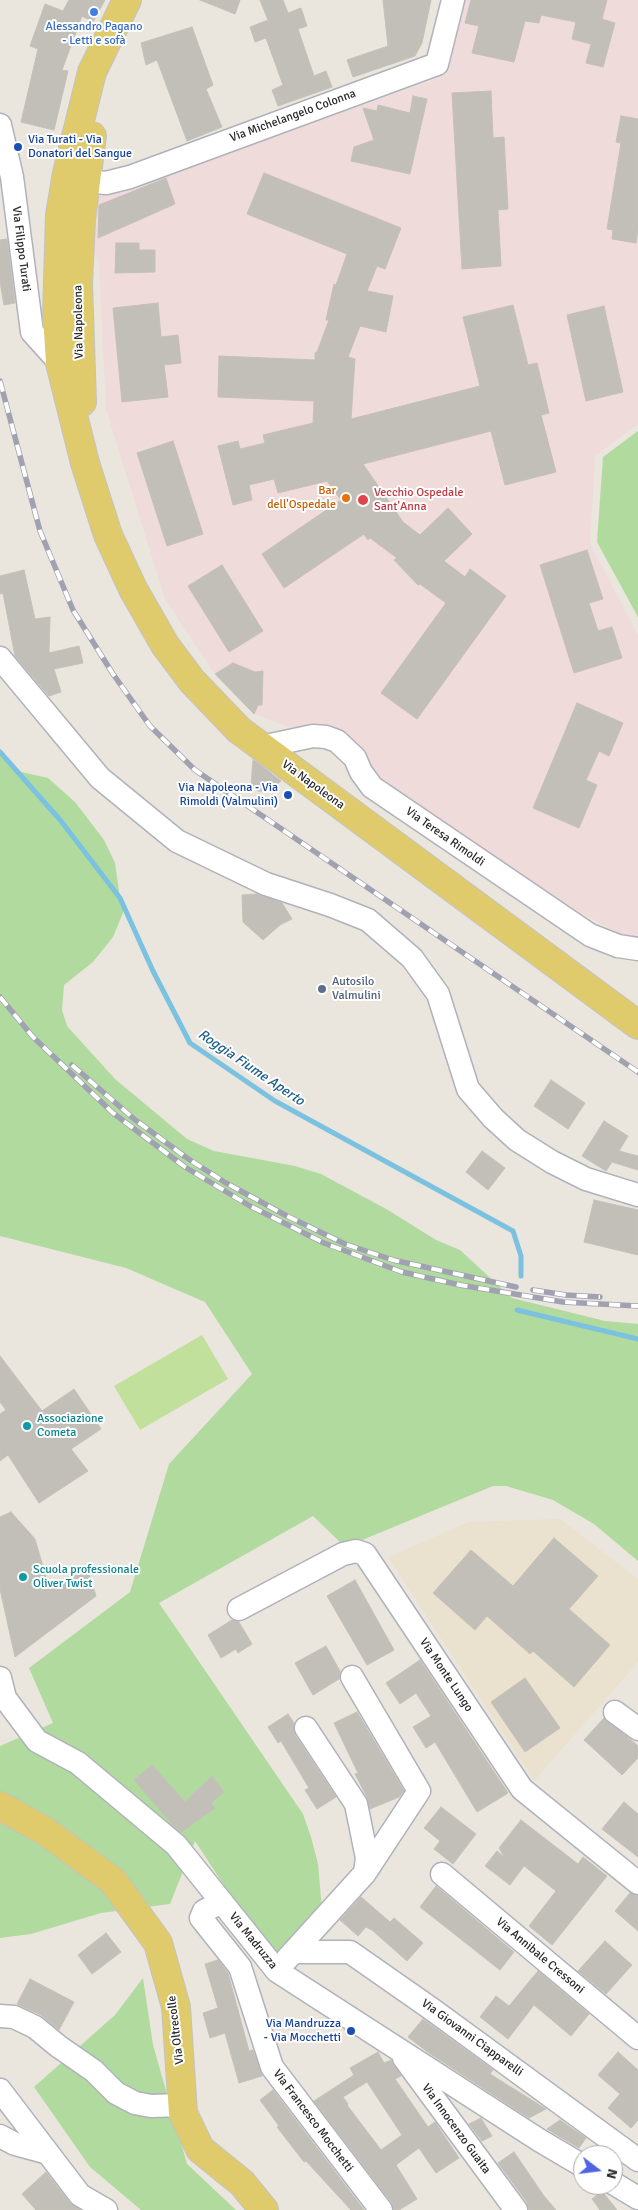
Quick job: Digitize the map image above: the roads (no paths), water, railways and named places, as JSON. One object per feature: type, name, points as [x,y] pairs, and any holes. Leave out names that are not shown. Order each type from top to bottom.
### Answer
[{"type":"main road","name":"Via Napoleona","points":[[85,463],[78,283],[81,219],[96,110],[123,7]]},
{"type":"main road","name":"Via Napoleona","points":[[123,7],[92,72],[75,141],[60,215],[57,278],[60,363],[74,383],[85,463],[108,535],[133,589],[165,645],[192,681],[240,730],[638,1025]]},
{"type":"main road","name":"Via Napoleona","points":[[75,141],[86,181]]},
{"type":"main road","name":"Via Oltrecolle","points":[[0,1806],[45,1831],[112,1881],[158,1943],[176,2007],[183,2113],[200,2150],[242,2183],[264,2210]]},
{"type":"street","name":"Via Michelangelo Colonna","points":[[86,181],[106,183],[130,177],[437,64],[453,0]]},
{"type":"street","name":"Via Filippo Turati","points":[[0,125],[6,180],[32,332],[60,363]]},
{"type":"street","points":[[0,658],[100,778],[177,841],[266,884],[368,920],[412,958],[438,994],[468,1089],[493,1118],[517,1140],[552,1162],[586,1179],[638,1195]]},
{"type":"street","name":"Via Teresa Rimoldi","points":[[261,747],[313,736],[326,737],[337,741],[355,758],[361,772],[372,787],[590,935],[618,946],[638,949]]},
{"type":"street","name":"Via Monte Lungo","points":[[240,1609],[343,1554],[356,1551],[365,1554],[522,1789],[638,1883]]},
{"type":"street","points":[[276,1971],[365,1873],[419,1791],[352,1677]]},
{"type":"street","name":"Via Madruzza","points":[[0,1678],[5,1698],[37,1741],[78,1763],[176,1845],[276,1971],[573,2160]]},
{"type":"street","points":[[615,1712],[638,1729]]},
{"type":"street","points":[[306,1728],[356,1804],[367,1858],[365,1873]]},
{"type":"street","name":"Via Annibale Cressoni","points":[[442,1874],[638,2038]]},
{"type":"street","name":"Via Francesco Mocchetti","points":[[222,1902],[204,1911],[201,1918],[240,1967],[272,2067],[381,2210]]},
{"type":"street","name":"Via Giovanni Ciapparelli","points":[[294,1952],[350,1952],[433,2010],[638,2160]]},
{"type":"street","points":[[0,2016],[14,2017],[35,2027],[94,2071],[116,2093],[135,2103],[151,2106],[182,2105]]},
{"type":"street","name":"Via Innocenzo Guaita","points":[[396,2047],[516,2210]]},
{"type":"street","points":[[0,2090],[80,2195],[106,2210]]},
{"type":"street","points":[[0,2136],[15,2144],[48,2153]]},
{"type":"street","points":[[623,2189],[638,2198]]},
{"type":"waterway","name":"Roggia Fiume Aperto","points":[[0,752],[61,821],[120,898],[153,971],[190,1043],[275,1101],[513,1231],[521,1256],[521,1276]]},
{"type":"waterway","name":"Roggia Fiume Aperto","points":[[517,1310],[638,1339]]},
{"type":"railway","points":[[0,381],[40,531],[73,610],[113,674],[150,726],[195,770],[638,1072]]},
{"type":"railway","points":[[0,997],[33,1037],[113,1113],[185,1167],[250,1206],[324,1243],[402,1272],[460,1285],[563,1302],[638,1306]]},
{"type":"railway","points":[[72,1065],[134,1119],[187,1158],[226,1183],[287,1216],[345,1244],[393,1260],[516,1287]]},
{"type":"railway","points":[[533,1290],[566,1295],[600,1297]]},
{"type":"place","name":"Alessandro Pagano - Letti e sofà","points":[[94,12]]},
{"type":"place","name":"Via Turati - Via Donatori del Sangue","points":[[18,147]]},
{"type":"place","name":"Bar dell'Ospedale","points":[[346,498]]},
{"type":"place","name":"Vecchio Ospedale Sant'Anna","points":[[363,500]]},
{"type":"place","name":"Via Napoleona - Via Rimoldi (Valmulini)","points":[[288,795]]},
{"type":"place","name":"Autosilo Valmulini","points":[[322,989]]},
{"type":"place","name":"Associazione Cometa","points":[[27,1426]]},
{"type":"place","name":"Scuola professionale Oliver Twist","points":[[23,1577]]},
{"type":"place","name":"Via Mandruzza - Via Mocchetti","points":[[351,2031]]}]
